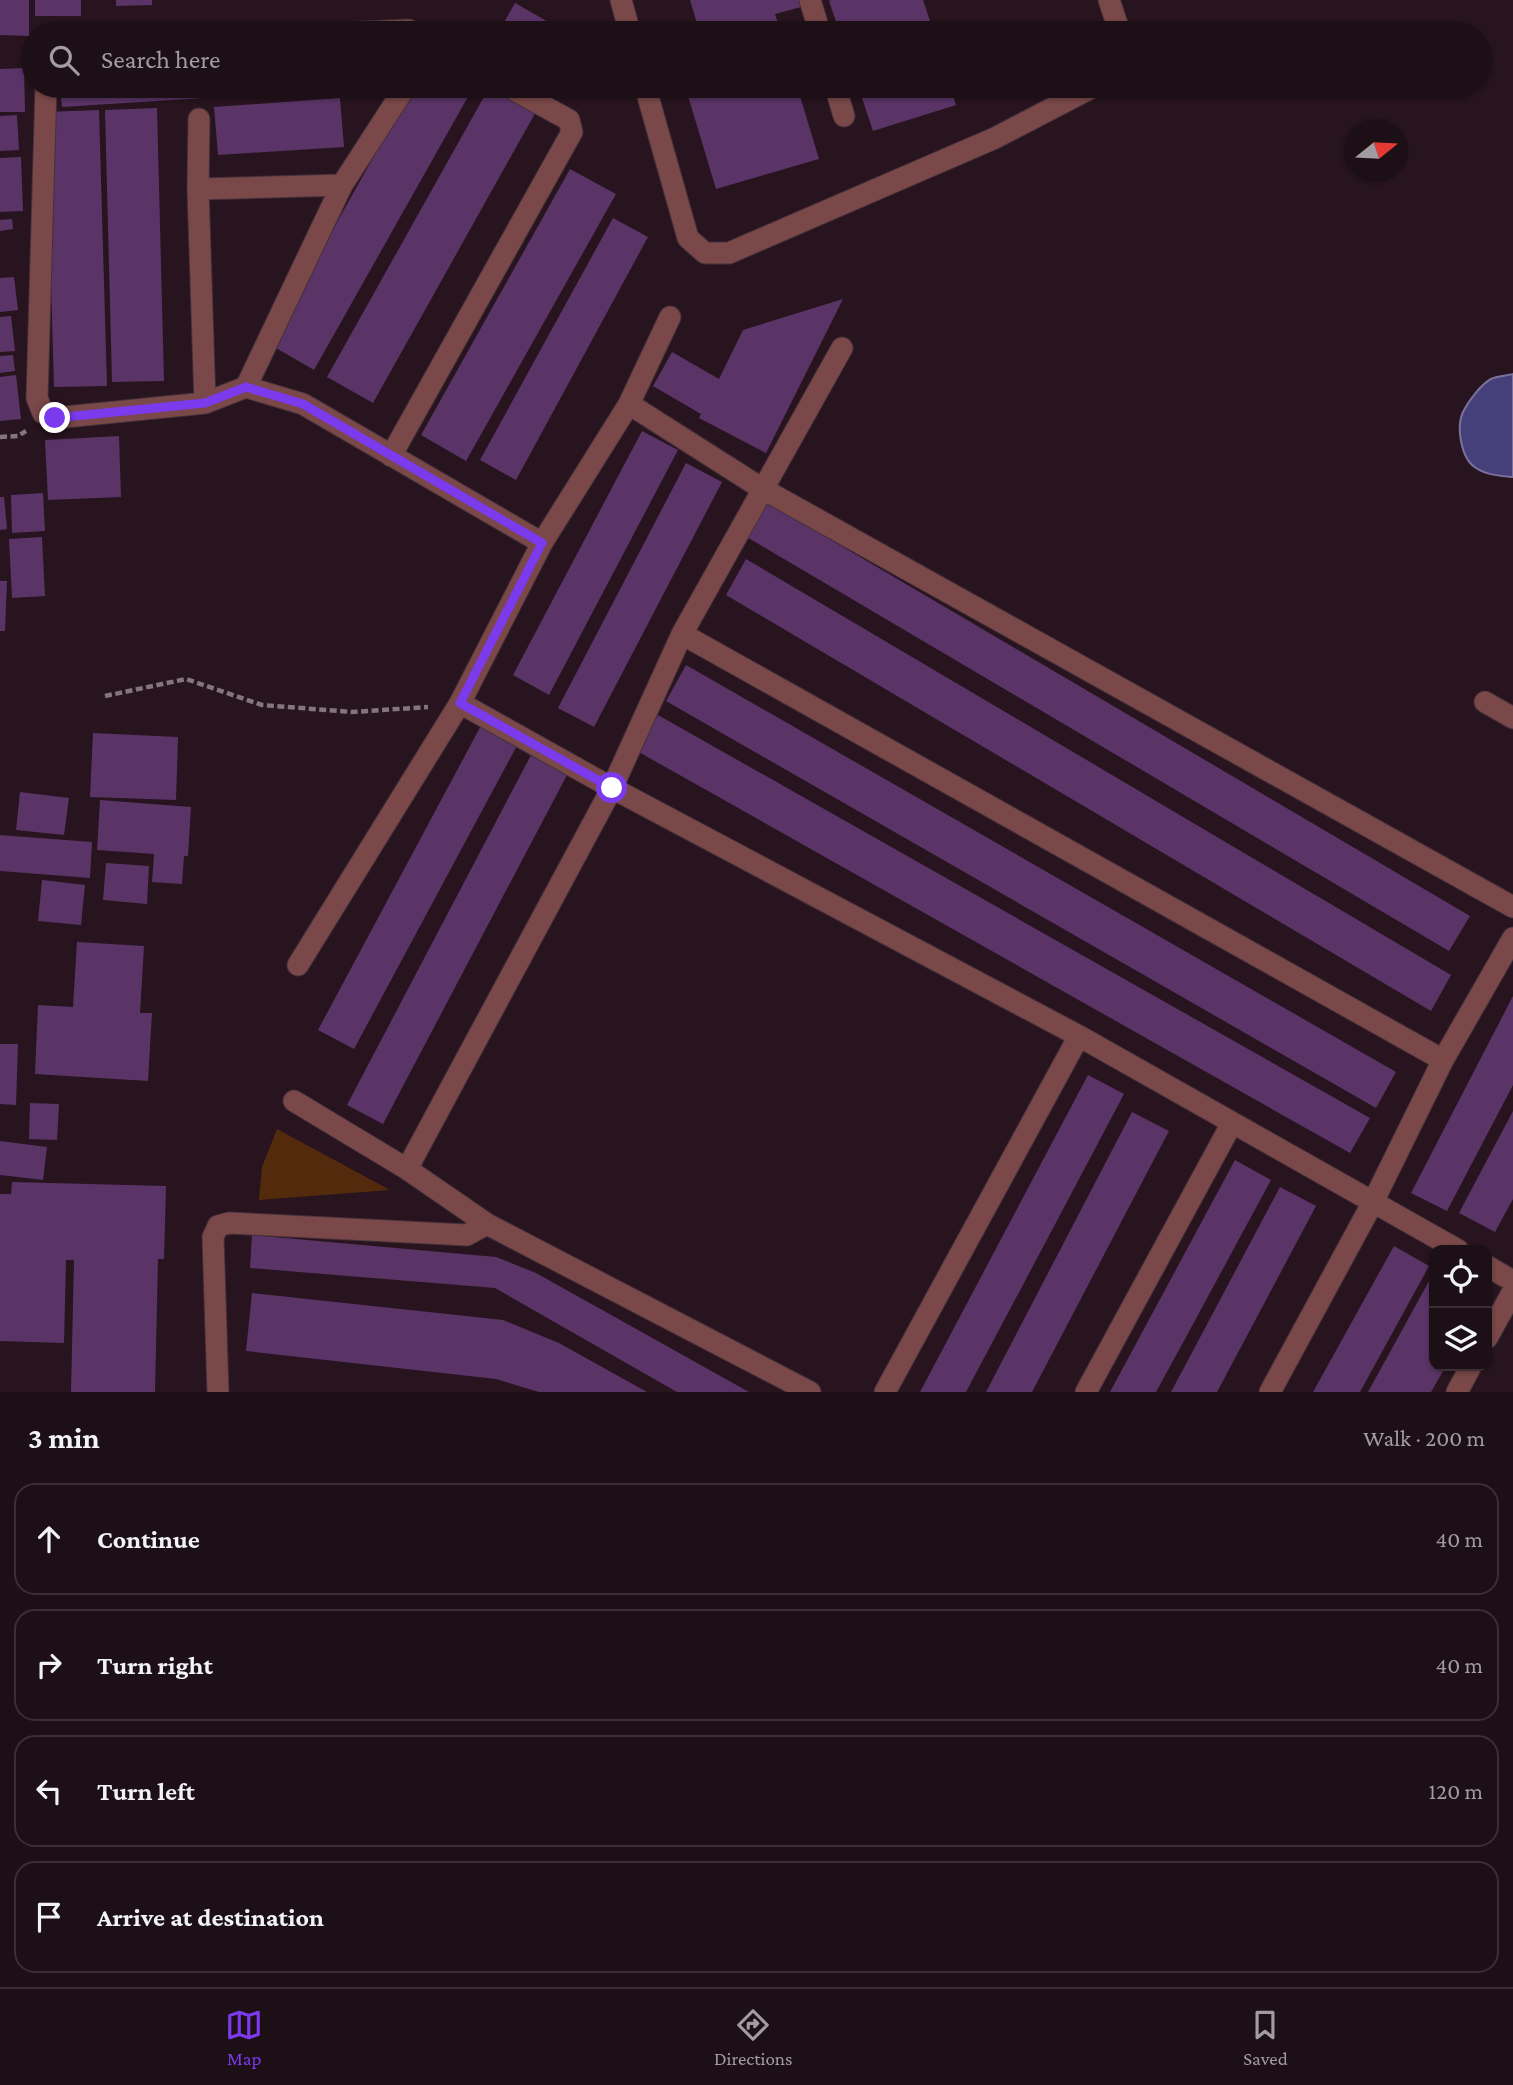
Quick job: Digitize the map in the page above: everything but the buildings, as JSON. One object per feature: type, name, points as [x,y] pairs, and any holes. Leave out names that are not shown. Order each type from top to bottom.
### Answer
[{"type":"street","points":[[621,0],[627,21]]},
{"type":"street","points":[[810,0],[816,21]]},
{"type":"street","points":[[1109,0],[1116,21]]},
{"type":"street","points":[[46,98],[37,398],[43,413],[55,418],[205,403],[246,387],[303,404],[542,543]]},
{"type":"street","points":[[246,387],[342,185],[398,98]]},
{"type":"street","points":[[391,456],[572,132],[569,120],[529,98]]},
{"type":"street","points":[[648,98],[688,238],[705,253],[729,253],[995,138],[1072,98]]},
{"type":"street","points":[[839,98],[844,116]]},
{"type":"street","points":[[199,119],[198,190],[205,403]]},
{"type":"street","points":[[198,190],[342,185]]},
{"type":"street","points":[[298,965],[460,703],[542,543],[629,404],[670,317]]},
{"type":"street","points":[[407,1169],[612,788],[682,634],[761,488],[842,348]]},
{"type":"street","points":[[629,404],[761,488],[1513,907]]},
{"type":"street","points":[[682,634],[1443,1060]]},
{"type":"street","points":[[1485,702],[1513,718]]},
{"type":"street","points":[[460,703],[612,788],[1079,1036],[1449,1245]]},
{"type":"street","points":[[1270,1392],[1373,1202],[1443,1060],[1513,938]]},
{"type":"street","points":[[885,1392],[1079,1036]]},
{"type":"street","points":[[294,1101],[407,1169],[488,1224],[810,1392]]},
{"type":"street","points":[[1086,1392],[1232,1123]]},
{"type":"street","points":[[218,1392],[214,1237],[218,1226],[229,1223],[467,1235],[488,1224]]},
{"type":"street","points":[[1492,1269],[1513,1281]]},
{"type":"street","points":[[1492,1329],[1513,1291]]},
{"type":"street","points":[[1457,1392],[1469,1371]]},
{"type":"path","points":[[105,696],[186,679],[261,705],[352,712],[404,710],[460,703]]},
{"type":"shaded area","points":[[1513,374],[1513,477],[1484,472],[1471,464],[1463,450],[1460,426],[1465,408],[1487,381]]},
{"type":"shaded area","points":[[277,1129],[390,1190],[259,1200],[262,1167]]},
{"type":"route","points":[[55,418],[205,403],[246,387],[303,404],[542,543],[460,703],[612,788]]}]
